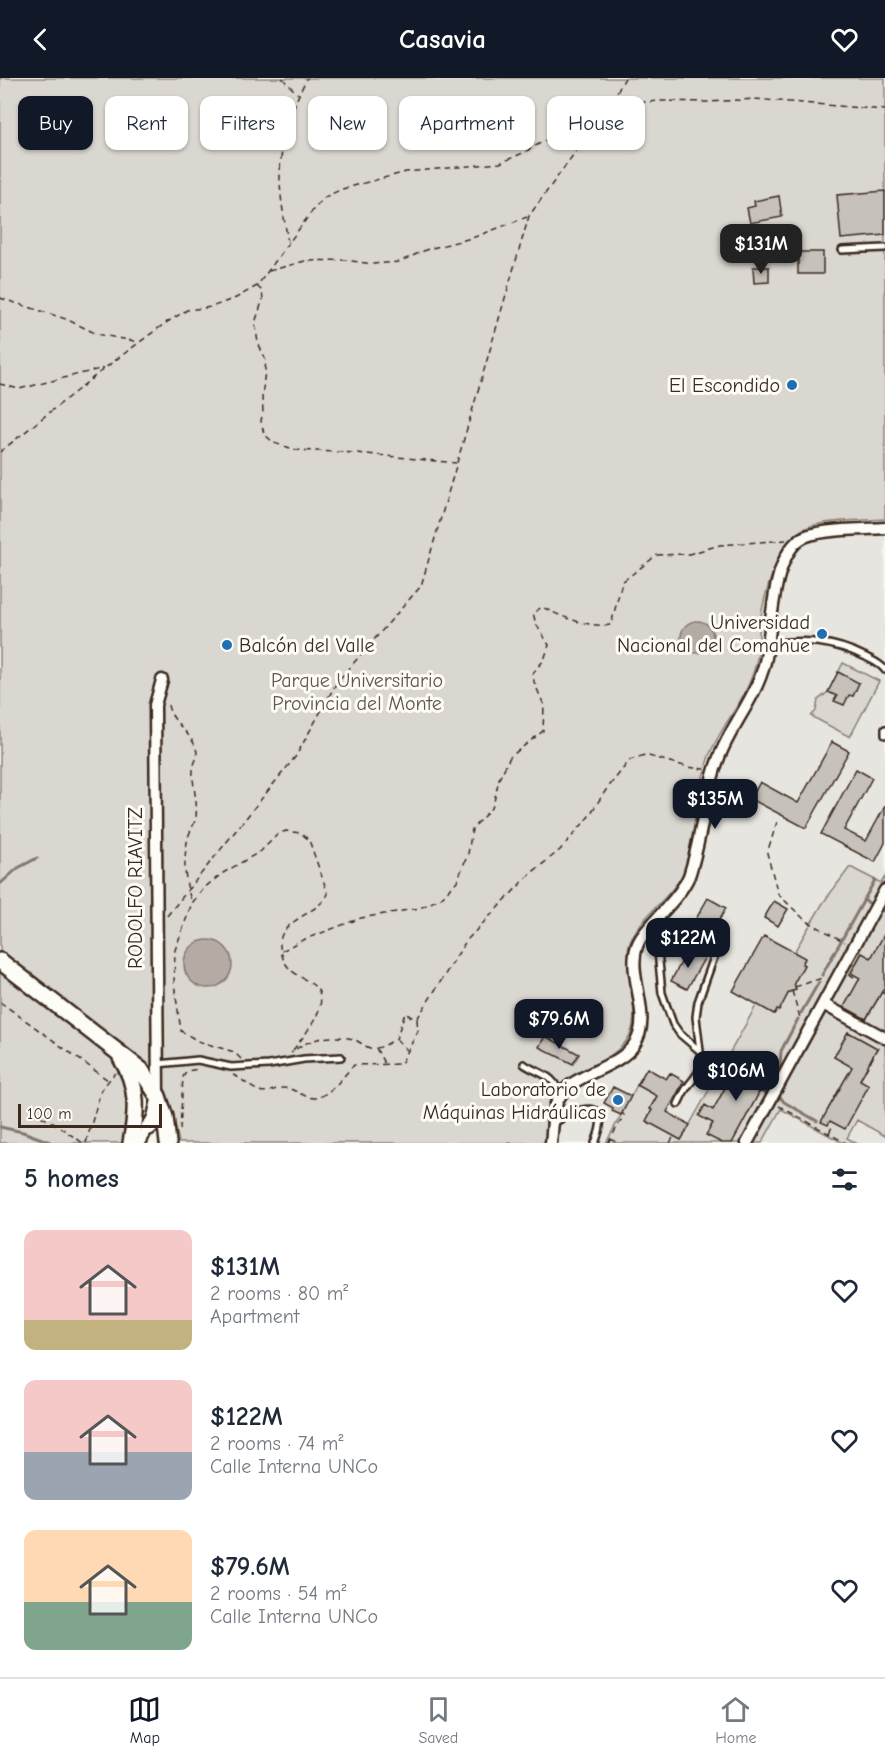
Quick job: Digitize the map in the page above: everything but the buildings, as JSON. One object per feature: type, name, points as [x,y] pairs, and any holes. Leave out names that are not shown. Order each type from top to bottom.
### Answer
[{"type":"main road","points":[[0,961],[141,1070],[158,1096]]},
{"type":"main road","points":[[107,1042],[122,1059],[135,1089],[136,1113],[131,1143]]},
{"type":"main road","name":"RODOLFO RIAVITZ","points":[[158,1096],[168,1143]]},
{"type":"main road","points":[[149,1127],[159,1121],[166,1126]]},
{"type":"street","points":[[551,1143],[560,1096],[569,1086],[621,1058],[639,1034],[641,1020],[635,979],[635,953],[640,939],[681,891],[689,876],[721,752],[761,680],[775,596],[782,567],[788,554],[800,539],[814,533],[885,528]]},
{"type":"street","name":"RODOLFO RIAVITZ","points":[[140,1143],[149,1127],[158,1096],[155,705],[162,680]]},
{"type":"street","points":[[747,1143],[885,890]]},
{"type":"street","points":[[873,911],[885,917]]},
{"type":"street","points":[[823,1004],[885,1038]]},
{"type":"street","points":[[107,1042],[141,1063],[158,1059]]},
{"type":"lane","points":[[842,250],[885,248]]},
{"type":"lane","points":[[768,644],[821,641],[857,653],[880,664],[885,670]]},
{"type":"lane","points":[[885,729],[885,735]]},
{"type":"lane","points":[[649,928],[657,940],[662,993],[673,1024],[680,1034],[700,1051]]},
{"type":"lane","points":[[678,1104],[702,1066],[696,1023],[698,1002],[718,946]]},
{"type":"lane","points":[[158,1059],[198,1060],[231,1067],[341,1057]]},
{"type":"lane","points":[[524,1064],[547,1075],[558,1087],[560,1096]]},
{"type":"lane","points":[[554,1123],[582,1108],[595,1111],[601,1118],[601,1129],[595,1143]]},
{"type":"path","points":[[282,78],[298,94]]},
{"type":"path","points":[[288,244],[280,178],[285,133],[298,94],[307,78]]},
{"type":"path","points":[[615,96],[625,78]]},
{"type":"path","points":[[645,102],[755,99],[885,110]]},
{"type":"path","points":[[0,452],[164,324],[187,310],[211,307],[236,298],[257,286],[325,198],[342,189],[406,172],[500,163],[547,139]]},
{"type":"path","points":[[157,929],[296,756],[337,682],[421,586],[529,216],[577,150]]},
{"type":"path","points":[[268,271],[305,261],[345,260],[373,264],[399,262],[428,249],[472,238],[529,216]]},
{"type":"path","points":[[257,286],[262,291],[263,300],[255,323],[258,343],[266,361],[261,421],[264,434],[274,443],[297,450],[357,453],[457,463]]},
{"type":"path","points":[[0,298],[66,319],[97,334],[140,342]]},
{"type":"path","points":[[0,384],[19,389],[105,368]]},
{"type":"path","points":[[281,951],[300,941],[361,918],[420,908],[441,898],[457,881],[468,854],[472,829],[493,806],[499,779],[510,757],[543,731],[544,705],[534,682],[533,673],[544,660],[549,645],[536,624],[533,614],[542,607],[562,617],[597,626],[611,625],[622,582],[657,555],[689,554],[720,545],[800,539]]},
{"type":"path","points":[[168,705],[170,716],[195,745],[197,756],[193,769],[196,816],[188,837],[185,861],[187,891],[192,903]]},
{"type":"path","points":[[417,1020],[466,941],[529,875],[560,850],[587,819],[630,760],[645,755],[688,767],[715,770]]},
{"type":"path","points":[[777,822],[767,853],[778,894],[806,920],[845,942]]},
{"type":"path","points":[[242,1059],[234,1052],[198,1041],[181,1031],[174,983],[175,950],[192,903],[205,887],[223,873],[261,851],[278,834],[286,831],[301,834],[309,840],[328,894],[324,902],[282,933],[279,944],[288,970],[315,985],[320,995],[320,1006],[310,1026],[289,1055]]},
{"type":"path","points":[[795,987],[840,973]]},
{"type":"path","points":[[792,991],[806,1036]]},
{"type":"path","points":[[881,992],[885,994]]},
{"type":"path","points":[[0,1002],[108,1080]]},
{"type":"path","points":[[860,1080],[885,1038]]},
{"type":"path","points":[[396,1039],[408,1051]]},
{"type":"path","points":[[376,1048],[385,1065]]},
{"type":"path","points":[[32,1112],[84,1143],[99,1095],[108,1080],[119,1069]]},
{"type":"path","points":[[770,1101],[846,1143]]},
{"type":"path","points":[[608,1143],[624,1115],[622,1113]]},
{"type":"path","points":[[828,1133],[834,1123]]},
{"type":"path","points":[[670,1143],[674,1136]]},
{"type":"path","points":[[610,1139],[618,1143]]},
{"type":"shaded area","name":"Universidad Nacional del Comahue","points":[[885,148],[885,1143],[545,1143],[549,1101],[558,1087],[608,1058],[628,1040],[630,943],[641,926],[678,884],[684,873],[709,758],[738,706],[756,665],[760,623],[756,604]]},
{"type":"shaded area","points":[[697,621],[708,626],[713,637],[708,648],[697,653],[686,648],[681,637],[686,626]]},
{"type":"shaded area","points":[[208,940],[225,947],[232,964],[225,981],[208,988],[191,981],[184,964],[191,947]]},
{"type":"green space","name":"Parque Universitario Provincia del Monte","points":[[0,78],[885,78],[885,519],[828,522],[807,527],[792,539],[778,560],[765,599],[760,622],[758,656],[751,679],[709,756],[684,873],[638,927],[629,946],[628,957],[634,1008],[632,1031],[619,1049],[573,1076],[554,1092],[546,1117],[545,1143],[179,1143],[172,1118],[158,1096],[0,961]]},
{"type":"green space","points":[[843,663],[879,681],[850,737],[811,716],[816,711],[818,700],[828,692]]},
{"type":"green space","points":[[850,867],[881,883],[885,877],[885,933],[871,958],[861,953],[851,972],[860,978],[844,1007],[866,1020],[883,990],[885,991],[885,1136],[857,1120],[847,1138],[856,1143],[843,1143],[781,1109],[762,1143],[732,1143],[758,1095],[756,1089],[766,1094],[770,1088],[764,1085],[772,1070],[750,1058],[741,1073],[734,1071],[713,1110],[705,1106],[700,1116],[708,1121],[711,1116],[715,1118],[707,1135],[722,1143],[606,1143],[637,1085],[657,1096],[646,1121],[681,1140],[757,1004],[774,1014],[779,1010],[789,992],[796,990],[794,983],[805,959],[794,952],[823,903]],"holes":[[[848,1032],[877,1048],[863,1073],[834,1057]],[[848,1074],[868,1085],[827,1112],[827,1111]]]},
{"type":"green space","points":[[0,969],[110,1052],[130,1083],[127,1143],[0,1143]]},
{"type":"waterway","points":[[0,884],[18,868],[37,858]]},
{"type":"waterway","points":[[822,975],[875,880]]},
{"type":"waterway","points":[[863,900],[871,904]]},
{"type":"waterway","points":[[881,910],[885,912]]},
{"type":"waterway","points":[[801,1013],[819,982]]},
{"type":"waterway","points":[[773,1086],[771,1082],[780,1064],[781,1051],[798,1019]]},
{"type":"waterway","points":[[780,1097],[784,1102],[817,1121]]},
{"type":"waterway","points":[[0,1127],[23,1132],[50,1142]]},
{"type":"place","name":"El Escondido","points":[[792,385]]},
{"type":"place","name":"Universidad Nacional del Comahue","points":[[822,634]]},
{"type":"place","name":"Balcón del Valle","points":[[227,645]]},
{"type":"place","name":"Laboratorio de Máquinas Hidráulicas","points":[[618,1100]]}]
